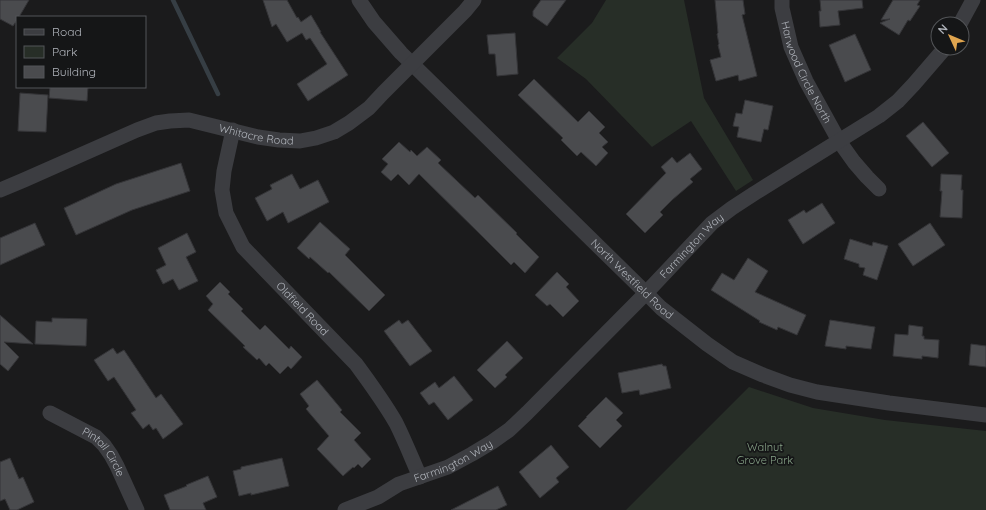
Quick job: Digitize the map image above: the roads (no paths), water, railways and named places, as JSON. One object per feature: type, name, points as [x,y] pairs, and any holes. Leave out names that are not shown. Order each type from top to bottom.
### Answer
[{"type":"street","name":"North Westfield Road","points":[[359,0],[374,22],[401,53],[661,308],[707,344],[733,362],[790,385],[817,392],[986,415]]},
{"type":"street","name":"Whitacre Road","points":[[0,190],[137,130],[170,120],[189,120],[258,137],[279,140],[300,141],[334,132],[369,108],[465,11],[474,0]]},
{"type":"street","name":"Harwood Circle North","points":[[782,0],[782,8],[791,47],[806,81],[839,141],[854,162],[879,189]]},
{"type":"street","points":[[964,16],[973,0]]},
{"type":"street","name":"Farmington Way","points":[[345,510],[378,497],[399,484],[448,467],[492,442],[509,430],[712,223],[755,193],[879,116],[898,101],[938,56]]},
{"type":"street","name":"Oldfield Road","points":[[233,130],[224,171],[222,190],[226,212],[243,246],[356,364],[395,422],[420,477]]},
{"type":"street","name":"Pintail Circle","points":[[50,413],[96,437],[104,445],[117,466],[137,510]]},
{"type":"waterway","points":[[173,0],[218,94]]},
{"type":"park label","name":"Walnut Grove Park","points":[[765,453]]}]
